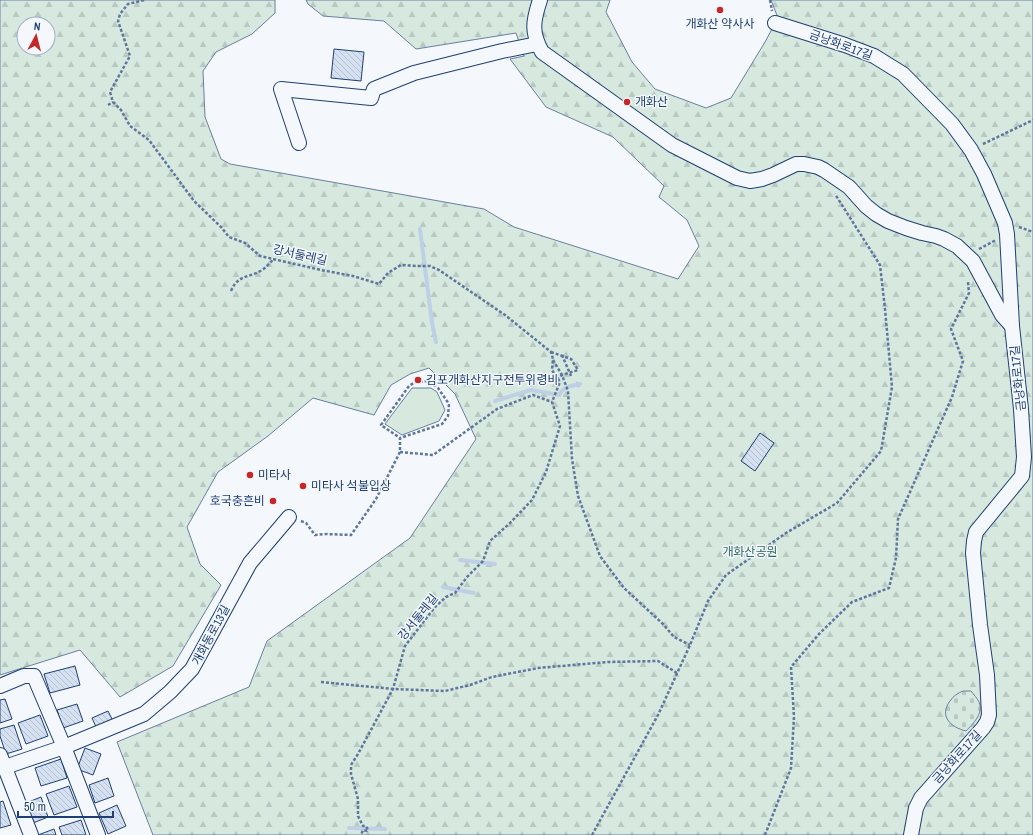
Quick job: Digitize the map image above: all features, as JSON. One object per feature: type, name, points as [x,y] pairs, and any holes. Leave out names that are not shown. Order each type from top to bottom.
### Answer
[{"type":"street","points":[[540,0],[536,12],[534,28],[537,44],[542,52],[672,145],[737,178],[750,181],[773,175],[796,164],[804,164],[824,170],[849,187],[866,206],[888,221],[906,228],[936,236],[957,246],[973,261],[1002,315],[1012,326]]},
{"type":"street","name":"금낭화로17길","points":[[775,23],[845,45],[874,56],[903,74],[952,124],[971,150],[984,174],[1005,223],[1007,234],[1012,326],[1024,457],[1022,476],[976,532],[974,540],[973,553],[980,625],[987,675],[989,714],[987,722],[983,728],[921,798],[916,808],[911,835]]},
{"type":"street","points":[[299,143],[281,89],[371,98],[374,89],[414,73],[502,51],[537,44]]},
{"type":"street","name":"개화동로13길","points":[[2,761],[64,747],[144,714],[170,692],[192,669],[250,563],[289,517]]},
{"type":"street","points":[[0,686],[24,676],[34,676],[64,747],[98,835]]},
{"type":"street","points":[[2,761],[30,835]]},
{"type":"path","points":[[108,105],[113,102],[110,92],[130,56],[118,21],[120,14],[128,4],[144,0]]},
{"type":"path","name":"강서둘레길","points":[[113,102],[121,110],[130,126],[149,140],[194,201],[220,226],[229,237],[245,243],[260,256],[353,276],[379,284],[388,273],[401,265],[430,266],[439,270],[505,315],[551,352],[571,359],[578,370],[570,372]]},
{"type":"path","points":[[971,150],[1033,120]]},
{"type":"path","points":[[592,835],[658,715],[708,601],[726,575],[786,533],[837,503],[881,451],[892,387],[880,265],[834,193]]},
{"type":"path","points":[[967,255],[1007,234]]},
{"type":"path","points":[[231,291],[234,284],[242,278],[263,270],[274,258]]},
{"type":"path","points":[[765,835],[791,768],[794,717],[791,667],[819,634],[852,602],[889,588],[896,558],[898,519],[952,397],[963,361],[951,329],[969,293],[968,278]]},
{"type":"path","points":[[551,352],[567,389],[572,459],[578,496],[600,556],[624,588],[663,624],[674,637],[690,645]]},
{"type":"path","points":[[562,356],[571,376]]},
{"type":"path","points":[[400,452],[433,454],[497,409],[533,395],[552,402],[560,382],[552,370],[553,359]]},
{"type":"path","points":[[558,378],[570,372]]},
{"type":"path","points":[[428,381],[438,388],[449,404],[448,416],[442,424],[400,438],[381,425],[409,386],[415,382],[428,381]]},
{"type":"path","name":"강서둘레길","points":[[361,835],[364,830],[367,831],[367,829],[363,826],[358,816],[358,799],[350,765],[358,754],[393,688],[405,646],[435,607],[446,597],[455,593],[467,577],[483,561],[490,541],[532,500],[546,472],[560,426],[552,402]]},
{"type":"path","points":[[289,517],[306,523],[315,535],[351,535],[376,499],[400,452],[400,438]]},
{"type":"path","points":[[322,682],[445,691],[470,685],[492,677],[538,668],[608,662],[658,661],[677,674]]},
{"type":"green space","name":"개화산공원","points":[[0,0],[275,0],[275,13],[252,34],[216,52],[203,71],[205,117],[221,159],[230,164],[484,209],[514,227],[678,279],[699,246],[687,220],[659,197],[664,186],[613,137],[546,107],[510,59],[524,56],[516,33],[416,49],[384,21],[323,16],[308,4],[306,0],[610,0],[606,12],[632,62],[655,89],[706,108],[731,98],[765,42],[778,18],[771,0],[1033,0],[1033,835],[153,835],[117,742],[249,687],[267,641],[410,538],[476,439],[455,394],[429,368],[410,374],[391,385],[374,415],[313,398],[268,436],[218,472],[187,527],[200,564],[221,585],[173,666],[120,697],[80,650],[0,675]]},
{"type":"green space","points":[[412,388],[431,388],[437,392],[445,410],[439,421],[402,435],[385,424]]},
{"type":"green space","points":[[963,691],[971,691],[980,706],[977,718],[966,731],[951,724],[946,716],[947,706],[951,699]]},
{"type":"building","points":[[334,49],[364,52],[361,81],[331,78]]},
{"type":"building","points":[[760,433],[774,443],[755,471],[741,461]]},
{"type":"building","points":[[75,666],[80,685],[50,693],[44,674]]},
{"type":"building","points":[[5,699],[12,719],[0,723],[0,700]]},
{"type":"building","points":[[77,704],[83,721],[63,728],[57,710]]},
{"type":"building","points":[[108,711],[113,721],[97,729],[92,718]]},
{"type":"building","points":[[40,715],[48,736],[26,744],[18,723]]},
{"type":"building","points":[[14,725],[22,749],[6,754],[0,736],[0,729]]},
{"type":"building","points":[[85,748],[101,754],[93,775],[77,769]]},
{"type":"building","points":[[61,759],[67,778],[41,786],[35,768]]},
{"type":"building","points":[[108,778],[114,796],[95,803],[89,785]]},
{"type":"building","points":[[69,786],[77,807],[54,815],[46,794]]},
{"type":"building","points":[[41,797],[48,817],[33,823],[26,803]]},
{"type":"building","points":[[3,801],[11,825],[0,828],[0,802]]},
{"type":"building","points":[[117,805],[126,826],[108,834],[99,813]]},
{"type":"building","points":[[81,820],[86,835],[62,835],[59,827]]},
{"type":"building","points":[[54,829],[56,835],[38,835]]},
{"type":"waterway","points":[[420,229],[432,323],[436,342]]},
{"type":"waterway","points":[[495,401],[531,390],[559,395],[565,388],[580,384]]},
{"type":"waterway","points":[[460,560],[495,564]]},
{"type":"waterway","points":[[443,587],[474,593]]},
{"type":"waterway","points":[[349,828],[385,829]]},
{"type":"place","name":"개화산 약사사","points":[[720,10]]},
{"type":"place","name":"개화산","points":[[627,102]]},
{"type":"place","name":"김포개화산지구전투위령비","points":[[418,380]]},
{"type":"place","name":"미타사","points":[[250,475]]},
{"type":"place","name":"미타사 석불입상","points":[[303,486]]},
{"type":"place","name":"호국충흔비","points":[[273,501]]}]
